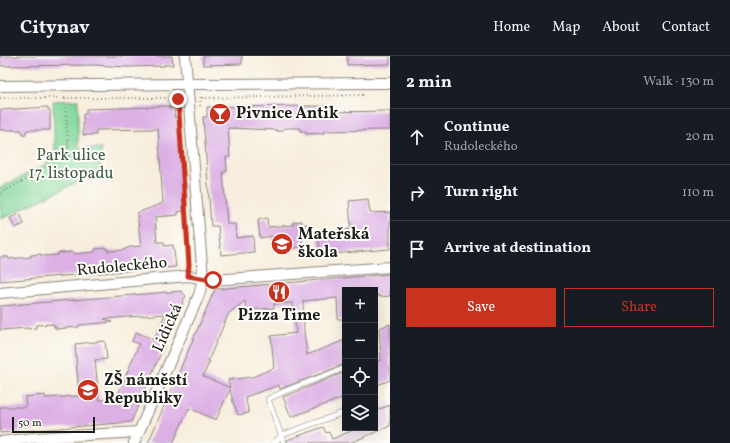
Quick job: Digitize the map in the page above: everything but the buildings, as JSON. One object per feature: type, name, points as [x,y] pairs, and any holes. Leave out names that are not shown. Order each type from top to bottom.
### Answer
[{"type":"street","name":"Lidická","points":[[134,443],[199,295],[203,278],[185,56]]},
{"type":"street","points":[[0,86],[390,83]]},
{"type":"street","name":"Rudoleckého","points":[[0,293],[188,276],[213,280],[390,267]]},
{"type":"street","points":[[0,442],[35,441],[139,432]]},
{"type":"lane","points":[[284,443],[268,399],[342,369]]},
{"type":"lane","points":[[274,443],[282,435],[342,413]]},
{"type":"path","points":[[171,85],[171,98]]},
{"type":"path","points":[[201,98],[371,95]]},
{"type":"path","points":[[0,98],[171,98],[178,99],[179,104]]},
{"type":"path","points":[[66,99],[69,158]]},
{"type":"path","points":[[0,193],[39,173],[68,147]]},
{"type":"path","points":[[184,190],[189,265],[188,276]]},
{"type":"green space","name":"Park ulice 17. listopadu","points":[[78,100],[78,148],[101,148],[100,171],[1,219],[0,188],[43,166],[55,155],[53,101]]},
{"type":"place","name":"Pivnice Antik","points":[[220,114]]},
{"type":"place","name":"Mateřská škola","points":[[282,244]]},
{"type":"place","name":"Pizza Time","points":[[279,292]]},
{"type":"place","name":"ZŠ náměstí Republiky","points":[[88,390]]},
{"type":"route","points":[[178,99],[189,265],[188,276],[213,280]]}]
